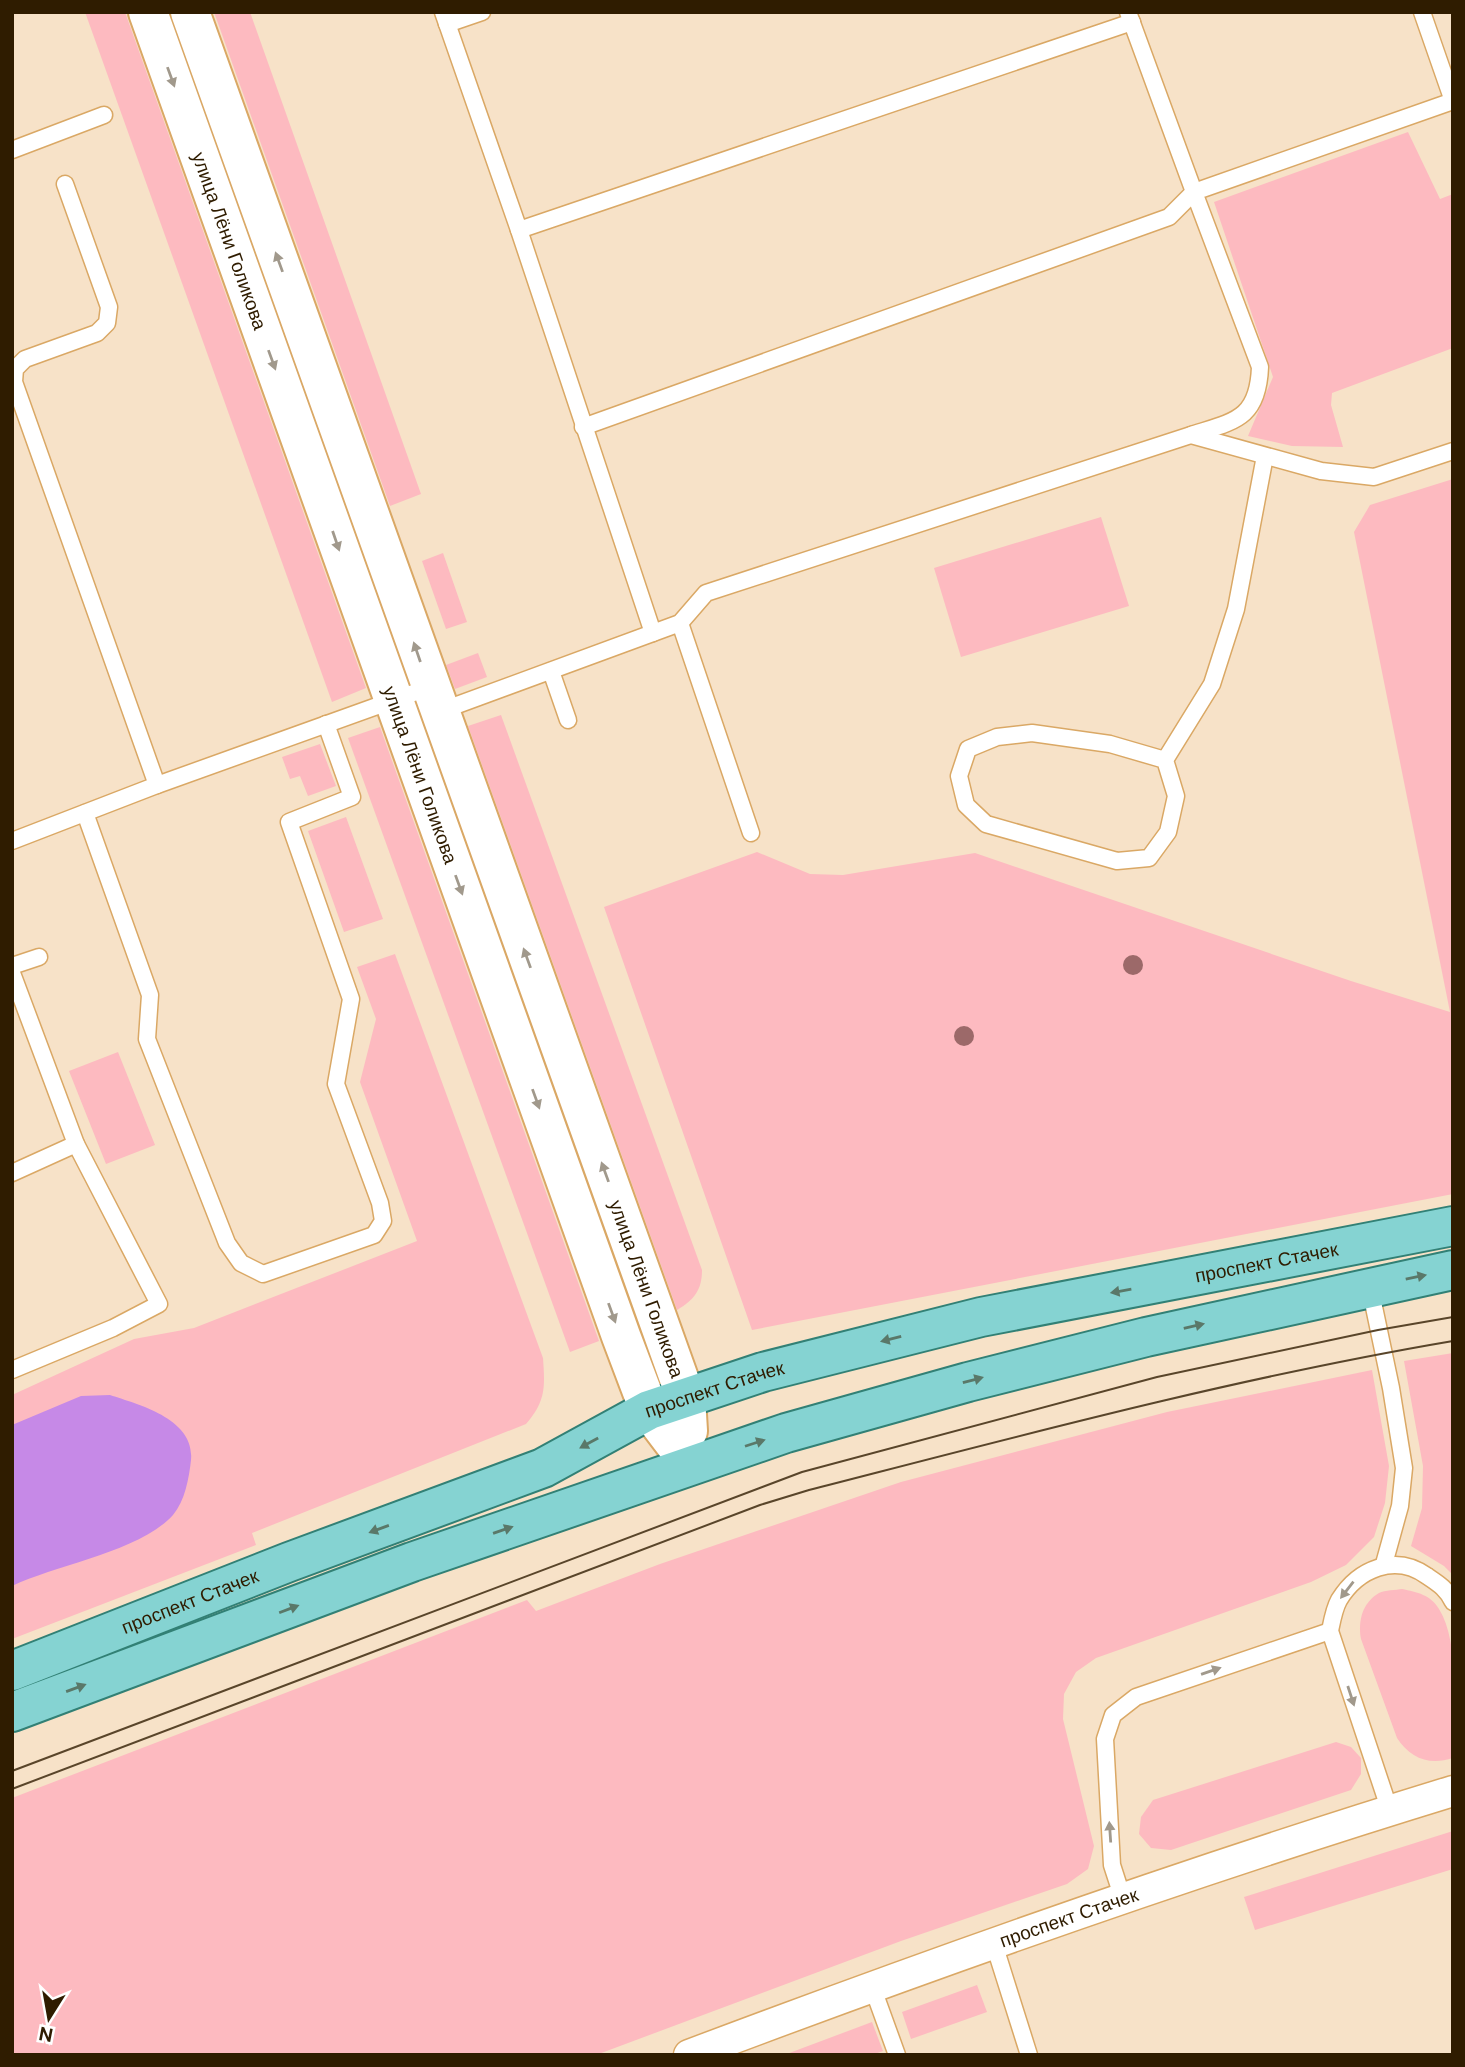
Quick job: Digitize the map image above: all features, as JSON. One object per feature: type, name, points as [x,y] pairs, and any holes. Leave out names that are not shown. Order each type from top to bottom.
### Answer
[{"type":"main road","name":"проспект Стачек","points":[[12,1671],[289,1562],[543,1468],[649,1410],[763,1372],[981,1317],[1453,1226]]},
{"type":"main road","points":[[12,1712],[412,1562],[786,1433],[968,1382],[1146,1337],[1453,1270]]},
{"type":"street","name":"улица Лёни Голикова","points":[[148,12],[686,1398],[690,1464]]},
{"type":"street","name":"улица Лёни Голикова","points":[[190,12],[649,1410],[690,1464]]},
{"type":"street","name":"проспект Стачек","points":[[690,2055],[872,1986],[1124,1899],[1453,1791]]},
{"type":"lane","points":[[482,12],[445,18],[519,230],[653,633]]},
{"type":"lane","points":[[583,427],[1169,217],[1194,192],[1453,101],[1422,12]]},
{"type":"lane","points":[[12,841],[326,724],[417,710],[551,671],[680,623],[706,593],[1230,423],[1243,415],[1259,389],[1260,367],[1130,17],[519,230]]},
{"type":"lane","points":[[12,150],[104,115]]},
{"type":"lane","points":[[65,184],[109,307],[107,323],[97,333],[25,359],[15,369],[14,383],[157,785]]},
{"type":"lane","points":[[1191,435],[1321,471],[1374,477],[1453,451]]},
{"type":"lane","points":[[1165,760],[1212,684],[1236,609],[1265,456]]},
{"type":"lane","points":[[680,623],[751,833]]},
{"type":"lane","points":[[551,671],[568,720]]},
{"type":"lane","points":[[85,813],[149,995],[147,1039],[227,1242],[241,1263],[263,1274],[373,1235],[383,1221],[380,1203],[336,1084],[351,999],[289,822],[352,797],[326,724]]},
{"type":"lane","points":[[1032,733],[1110,744],[1165,760],[1177,796],[1168,832],[1149,858],[1117,861],[986,824],[966,805],[959,776],[968,748],[997,737],[1032,733]]},
{"type":"lane","points":[[12,966],[39,957]]},
{"type":"lane","points":[[12,973],[76,1144],[159,1304],[113,1328],[12,1370]]},
{"type":"lane","points":[[12,1173],[76,1144]]},
{"type":"lane","points":[[1369,1287],[1391,1388],[1404,1468],[1400,1506],[1384,1564]]},
{"type":"lane","points":[[1390,1811],[1330,1631],[1338,1602],[1354,1581],[1384,1564],[1418,1569],[1448,1590],[1453,1602]]},
{"type":"lane","points":[[1124,1899],[1112,1865],[1105,1738],[1114,1715],[1136,1697],[1330,1631]]},
{"type":"lane","points":[[994,1944],[1029,2055]]},
{"type":"lane","points":[[872,1986],[897,2055]]},
{"type":"shaded area","points":[[85,12],[125,12],[366,688],[332,702]]},
{"type":"shaded area","points":[[214,12],[250,12],[421,494],[390,506]]},
{"type":"shaded area","points":[[1408,132],[1440,199],[1453,194],[1453,348],[1332,393],[1331,405],[1343,447],[1292,446],[1248,436],[1273,377],[1214,202]]},
{"type":"shaded area","points":[[1453,479],[1453,1194],[752,1330],[604,907],[757,852],[810,874],[843,875],[975,853],[1450,1012],[1354,532],[1370,505]]},
{"type":"shaded area","points":[[1101,517],[1129,606],[961,657],[934,568]]},
{"type":"shaded area","points":[[443,553],[467,622],[446,629],[422,561]]},
{"type":"shaded area","points":[[478,653],[487,677],[455,689],[446,665]]},
{"type":"shaded area","points":[[501,715],[702,1270],[696,1294],[677,1310],[468,726]]},
{"type":"shaded area","points":[[380,727],[599,1341],[570,1352],[348,738]]},
{"type":"shaded area","points":[[320,744],[336,786],[308,796],[300,776],[290,779],[282,757]]},
{"type":"shaded area","points":[[346,817],[383,919],[344,932],[308,831]]},
{"type":"shaded area","points":[[395,954],[543,1358],[543,1393],[533,1416],[526,1424],[252,1533],[256,1545],[12,1639],[12,1395],[134,1339],[194,1328],[417,1241],[360,1082],[376,1019],[357,967]]},
{"type":"shaded area","points":[[118,1052],[155,1145],[106,1164],[69,1071]]},
{"type":"shaded area","points":[[1453,1353],[1453,1575],[1444,1566],[1411,1546],[1422,1508],[1423,1466],[1404,1361]]},
{"type":"shaded area","points":[[1372,1370],[1389,1466],[1385,1503],[1374,1537],[1346,1565],[1311,1582],[1096,1658],[1076,1672],[1064,1694],[1063,1719],[1094,1846],[1088,1869],[1067,1884],[901,1941],[596,2055],[12,2055],[12,1798],[527,1600],[536,1611],[660,1564],[901,1482],[1167,1412]]},
{"type":"shaded area","points":[[110,1395],[150,1409],[175,1424],[184,1434],[190,1446],[191,1460],[181,1503],[173,1515],[140,1539],[12,1586],[12,1425],[81,1396]]},
{"type":"shaded area","points":[[1402,1589],[1432,1600],[1446,1624],[1453,1660],[1453,1758],[1428,1760],[1414,1755],[1402,1745],[1397,1738],[1361,1639],[1361,1619],[1365,1607],[1373,1597],[1381,1592]]},
{"type":"shaded area","points":[[1336,1742],[1351,1747],[1361,1758],[1361,1774],[1351,1790],[1171,1850],[1151,1848],[1139,1834],[1141,1817],[1153,1800]]},
{"type":"shaded area","points":[[1453,1831],[1453,1869],[1255,1930],[1244,1897]]},
{"type":"shaded area","points":[[977,1985],[987,2012],[911,2039],[902,2012]]},
{"type":"shaded area","points":[[872,2022],[883,2051],[872,2055],[784,2055]]},
{"type":"tram line","points":[[12,1771],[802,1472],[1157,1377],[1378,1330],[1453,1317]]},
{"type":"tram line","points":[[12,1789],[760,1505],[969,1449],[1210,1390],[1453,1341]]}]
